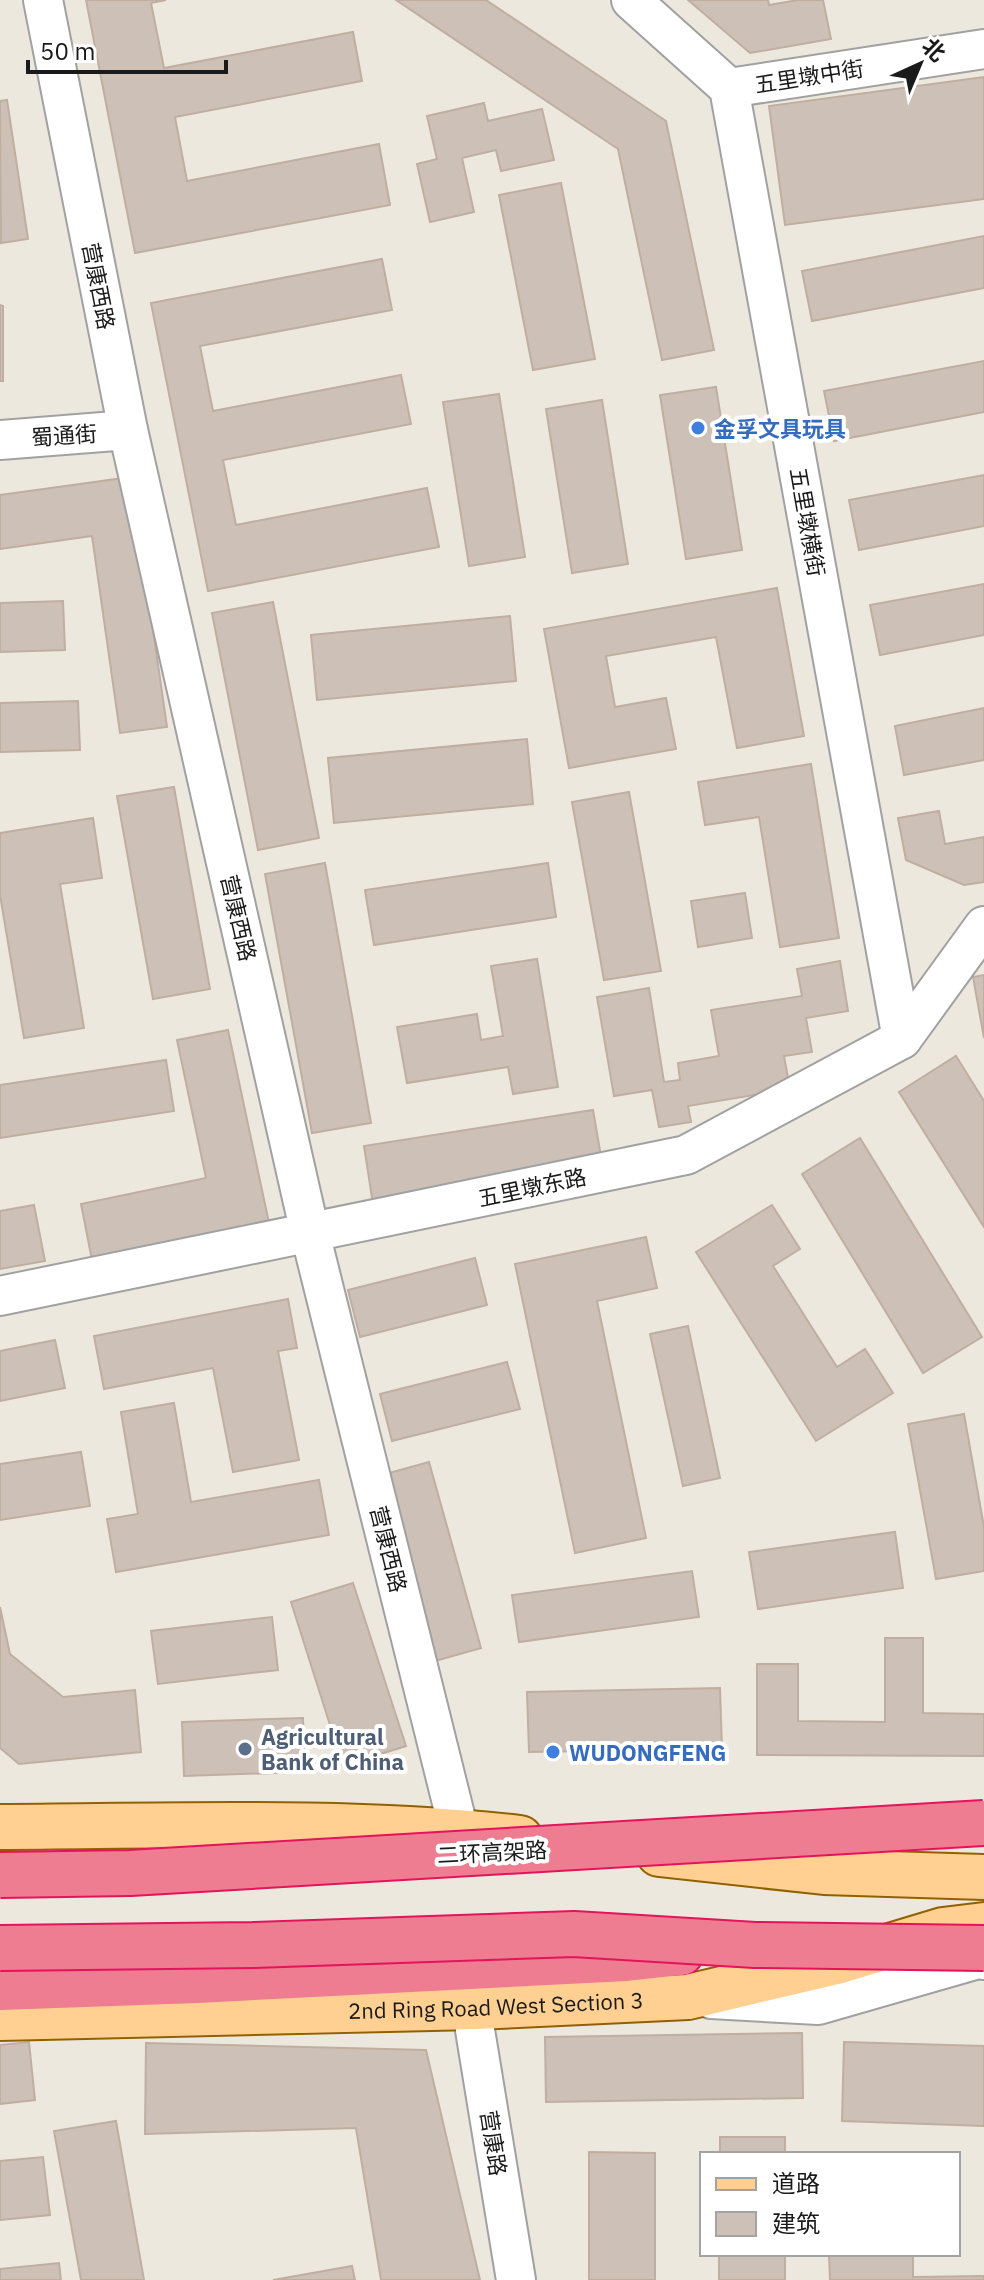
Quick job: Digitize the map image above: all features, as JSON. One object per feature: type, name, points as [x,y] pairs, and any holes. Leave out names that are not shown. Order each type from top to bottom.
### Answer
[{"type":"highway","name":"二环高架路","points":[[0,1875],[146,1872],[984,1823]]},
{"type":"highway","points":[[0,1948],[253,1945],[574,1934],[755,1945],[984,1948]]},
{"type":"highway","points":[[0,1988],[626,1959],[755,1945]]},
{"type":"main road","points":[[0,1827],[336,1825],[459,1831],[824,1872],[984,1877]]},
{"type":"main road","name":"2nd Ring Road West Section 3","points":[[0,2018],[475,2007],[688,1997],[840,1961],[943,1930],[984,1925]]},
{"type":"street","name":"营康西路","points":[[43,0],[128,430],[310,1233],[459,1831]]},
{"type":"street","points":[[631,0],[729,88]]},
{"type":"street","name":"五里墩中街","points":[[729,88],[984,49]]},
{"type":"street","name":"五里墩横街","points":[[729,88],[902,1039]]},
{"type":"street","name":"蜀通街","points":[[0,440],[128,430]]},
{"type":"street","name":"五里墩东路","points":[[0,1296],[686,1155],[902,1039],[984,926]]},
{"type":"street","points":[[824,1872],[984,1858]]},
{"type":"street","points":[[688,1997],[818,2005],[978,1959],[984,1960]]},
{"type":"street","name":"营康路","points":[[475,2007],[475,2030],[516,2280]]},
{"type":"building","points":[[86,0],[166,0],[151,3],[164,68],[353,32],[362,81],[175,117],[187,181],[379,144],[390,205],[135,253]]},
{"type":"building","points":[[396,0],[486,0],[666,121],[714,350],[662,360],[618,149]]},
{"type":"building","points":[[688,0],[768,0],[769,5],[823,0],[831,39],[750,53]]},
{"type":"building","points":[[984,77],[984,199],[785,225],[769,106]]},
{"type":"building","points":[[7,100],[28,239],[1,243],[0,101]]},
{"type":"building","points":[[484,103],[488,121],[542,109],[554,160],[501,171],[496,150],[462,158],[474,212],[430,222],[417,164],[437,159],[427,116]]},
{"type":"building","points":[[561,183],[595,359],[533,370],[499,195]]},
{"type":"building","points":[[984,236],[984,288],[812,321],[802,271]]},
{"type":"building","points":[[382,259],[392,310],[200,346],[213,411],[401,375],[411,424],[223,460],[236,525],[427,488],[439,547],[208,591],[151,303]]},
{"type":"building","points":[[0,305],[3,306],[3,381],[0,381]]},
{"type":"building","points":[[984,361],[984,412],[834,441],[824,391]]},
{"type":"building","points":[[716,387],[742,550],[686,559],[660,395]]},
{"type":"building","points":[[499,394],[525,557],[469,566],[443,402]]},
{"type":"building","points":[[602,400],[628,564],[572,573],[546,409]]},
{"type":"building","points":[[984,475],[984,526],[859,550],[849,500]]},
{"type":"building","points":[[131,477],[167,727],[120,733],[92,536],[0,549],[0,495]]},
{"type":"building","points":[[984,584],[984,635],[880,655],[870,605]]},
{"type":"building","points":[[777,588],[804,736],[737,748],[716,637],[606,656],[615,707],[666,698],[676,749],[569,768],[544,629]]},
{"type":"building","points":[[63,601],[65,650],[0,652],[0,603]]},
{"type":"building","points":[[273,602],[319,838],[258,850],[212,613]]},
{"type":"building","points":[[510,616],[516,681],[317,700],[311,635]]},
{"type":"building","points":[[78,701],[80,750],[0,752],[0,703]]},
{"type":"building","points":[[984,708],[984,760],[904,775],[895,726]]},
{"type":"building","points":[[527,739],[533,804],[334,823],[328,758]]},
{"type":"building","points":[[811,764],[839,938],[780,947],[759,817],[705,825],[698,782]]},
{"type":"building","points":[[174,787],[210,989],[153,999],[117,796]]},
{"type":"building","points":[[629,792],[661,971],[604,980],[572,802]]},
{"type":"building","points":[[939,811],[945,844],[984,837],[984,882],[964,885],[906,860],[898,818]]},
{"type":"building","points":[[93,818],[102,878],[60,884],[84,1028],[24,1038],[0,895],[0,833]]},
{"type":"building","points":[[325,863],[371,1123],[312,1133],[265,874]]},
{"type":"building","points":[[548,863],[556,917],[374,945],[365,890]]},
{"type":"building","points":[[745,893],[752,938],[698,947],[691,901]]},
{"type":"building","points":[[537,959],[558,1087],[513,1094],[508,1067],[407,1083],[397,1027],[477,1014],[481,1040],[503,1036],[491,966]]},
{"type":"building","points":[[840,961],[848,1011],[806,1018],[812,1052],[784,1056],[790,1089],[688,1106],[691,1122],[659,1127],[652,1090],[614,1096],[597,997],[649,988],[664,1082],[680,1080],[678,1063],[719,1056],[711,1010],[802,996],[797,969]]},
{"type":"building","points":[[984,975],[984,1038],[973,977]]},
{"type":"building","points":[[228,1030],[269,1223],[92,1260],[81,1204],[206,1178],[177,1040]]},
{"type":"building","points":[[956,1056],[984,1101],[984,1227],[899,1092]]},
{"type":"building","points":[[166,1060],[174,1111],[0,1138],[0,1085]]},
{"type":"building","points":[[593,1110],[603,1168],[373,1204],[364,1146]]},
{"type":"building","points":[[860,1138],[982,1337],[923,1373],[802,1174]]},
{"type":"building","points":[[34,1205],[45,1261],[0,1269],[0,1211]]},
{"type":"building","points":[[772,1205],[800,1249],[773,1266],[837,1367],[865,1349],[893,1393],[816,1441],[696,1252]]},
{"type":"building","points":[[646,1237],[657,1288],[597,1301],[646,1538],[575,1553],[515,1264]]},
{"type":"building","points":[[475,1258],[487,1305],[360,1337],[348,1290]]},
{"type":"building","points":[[288,1299],[297,1348],[278,1351],[299,1460],[233,1472],[213,1368],[104,1389],[94,1336]]},
{"type":"building","points":[[688,1326],[720,1478],[683,1486],[650,1334]]},
{"type":"building","points":[[55,1340],[65,1388],[0,1401],[0,1351]]},
{"type":"building","points":[[507,1362],[520,1409],[392,1441],[380,1394]]},
{"type":"building","points":[[174,1403],[191,1502],[319,1480],[329,1535],[116,1572],[107,1519],[138,1514],[121,1412]]},
{"type":"building","points":[[964,1414],[984,1527],[984,1571],[936,1579],[908,1424]]},
{"type":"building","points":[[81,1452],[90,1506],[0,1520],[0,1464]]},
{"type":"building","points":[[429,1462],[481,1648],[435,1661],[382,1475]]},
{"type":"building","points":[[895,1532],[903,1588],[758,1609],[749,1552]]},
{"type":"building","points":[[692,1571],[699,1617],[519,1642],[512,1595]]},
{"type":"building","points":[[353,1583],[406,1746],[343,1766],[291,1602]]},
{"type":"building","points":[[0,1607],[10,1654],[63,1697],[135,1690],[141,1752],[19,1764],[0,1748]]},
{"type":"building","points":[[272,1617],[278,1670],[158,1684],[151,1631]]},
{"type":"building","points":[[885,1638],[923,1638],[923,1713],[984,1714],[984,1756],[757,1755],[757,1664],[798,1664],[798,1721],[885,1722]]},
{"type":"building","points":[[720,1688],[722,1749],[529,1752],[527,1692]]},
{"type":"building","points":[[303,1718],[305,1772],[184,1776],[182,1722]]},
{"type":"building","points":[[802,2033],[803,2098],[546,2102],[545,2037]]},
{"type":"building","points":[[29,2042],[35,2100],[0,2104],[0,2045]]},
{"type":"building","points":[[844,2042],[984,2046],[984,2126],[842,2121]]},
{"type":"building","points":[[146,2043],[426,2050],[480,2280],[381,2280],[356,2128],[145,2134]]},
{"type":"building","points":[[116,2121],[144,2280],[81,2280],[54,2131]]},
{"type":"building","points":[[720,2137],[785,2137],[785,2152],[720,2152]]},
{"type":"building","points":[[589,2152],[655,2153],[655,2280],[589,2280]]},
{"type":"building","points":[[43,2157],[50,2215],[0,2220],[0,2161]]},
{"type":"building","points":[[719,2256],[785,2256],[785,2280],[719,2280]]},
{"type":"building","points":[[829,2256],[913,2256],[913,2277],[984,2276],[984,2280],[830,2280]]},
{"type":"building","points":[[59,2263],[61,2280],[0,2280],[0,2269]]},
{"type":"building","points":[[352,2266],[355,2280],[273,2280]]},
{"type":"place","name":"金孚文具玩具","points":[[698,428]]},
{"type":"place","name":"Agricultural Bank of China","points":[[245,1749]]},
{"type":"place","name":"WUDONGFENG","points":[[553,1752]]}]
